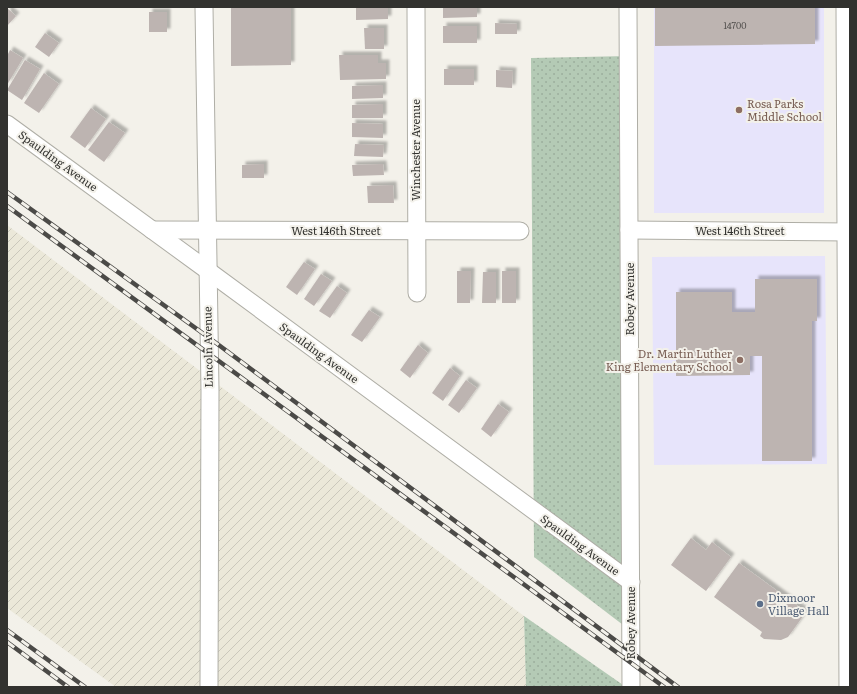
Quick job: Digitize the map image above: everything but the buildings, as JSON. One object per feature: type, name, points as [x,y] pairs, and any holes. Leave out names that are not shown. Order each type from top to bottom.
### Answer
[{"type":"street","name":"Lincoln Avenue","points":[[204,7],[206,230],[210,390],[209,687]]},
{"type":"street","name":"Winchester Avenue","points":[[416,7],[417,294]]},
{"type":"street","name":"Robey Avenue","points":[[628,7],[631,687]]},
{"type":"street","points":[[845,7],[848,232],[848,687]]},
{"type":"street","name":"Spaulding Avenue","points":[[7,124],[631,582]]},
{"type":"street","name":"West 146th Street","points":[[152,230],[520,231]]},
{"type":"street","name":"West 146th Street","points":[[629,230],[848,232]]},
{"type":"shaded area","name":"Rosa Parks Middle School","points":[[654,7],[824,7],[824,213],[654,213]]},
{"type":"shaded area","points":[[7,225],[524,616],[526,687],[116,687],[7,608]]},
{"type":"shaded area","name":"Dr. Martin Luther King Elementary School","points":[[825,256],[827,464],[654,465],[652,257]]},
{"type":"green space","points":[[629,56],[631,631],[534,557],[531,58]]},
{"type":"green space","points":[[524,616],[626,687],[526,687]]},
{"type":"railway","points":[[7,192],[208,337],[678,687]]},
{"type":"railway","points":[[7,206],[664,687]]},
{"type":"railway","points":[[7,630],[85,687]]},
{"type":"railway","points":[[7,642],[68,687]]},
{"type":"place","name":"Rosa Parks Middle School","points":[[739,110]]},
{"type":"place","name":"Dr. Martin Luther King Elementary School","points":[[740,360]]},
{"type":"place","name":"Dixmoor Village Hall","points":[[760,604]]}]
